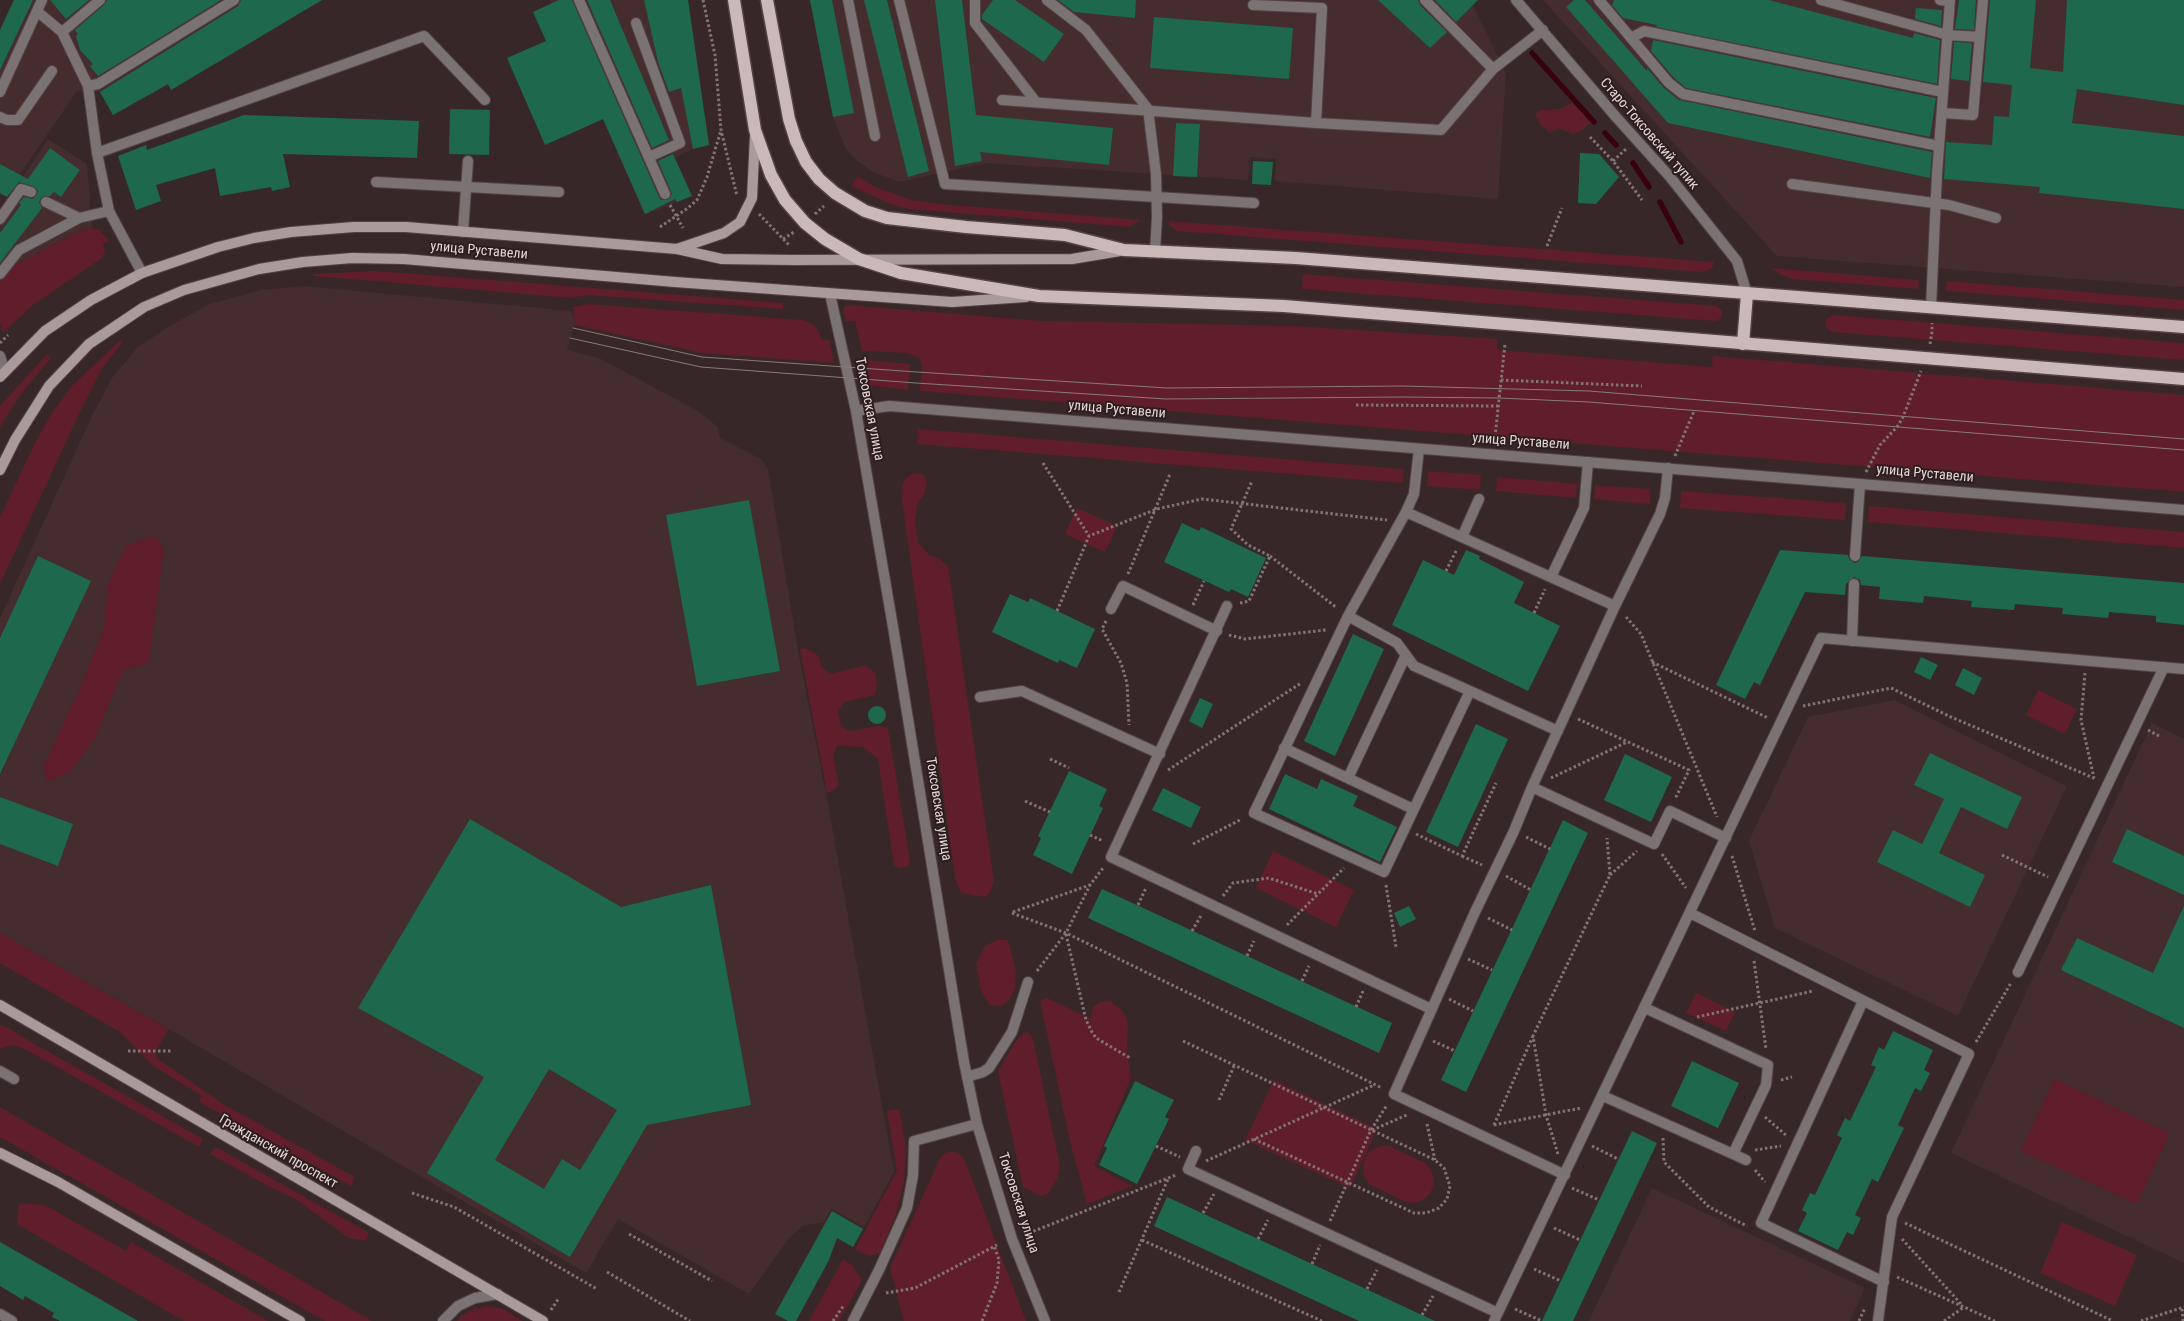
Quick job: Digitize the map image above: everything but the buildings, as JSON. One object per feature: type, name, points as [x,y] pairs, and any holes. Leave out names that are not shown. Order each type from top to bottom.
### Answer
[{"type":"main road","points":[[734,0],[755,130],[772,175],[785,200],[805,223],[825,239],[859,259]]},
{"type":"main road","points":[[767,0],[789,119],[796,141],[806,162],[819,179],[835,193],[866,211],[887,218],[1065,235],[1124,250]]},
{"type":"main road","points":[[677,249],[724,233],[740,222],[752,198],[755,130]]},
{"type":"main road","name":"улица Руставели","points":[[2,374],[45,331],[91,300],[142,272],[218,247],[254,238],[291,232],[354,227],[389,227],[463,232],[677,249],[722,258],[793,260],[1072,259],[1124,250],[1296,258],[2184,328]]},
{"type":"main road","name":"улица Руставели","points":[[0,470],[14,440],[49,386],[89,344],[144,307],[184,290],[259,269],[303,262],[352,258],[404,259],[830,294],[952,302],[1040,296],[1284,306],[2184,379]]},
{"type":"main road","name":"улица Руставели","points":[[859,259],[901,273],[1040,296]]},
{"type":"main road","points":[[1743,344],[1747,294]]},
{"type":"main road","name":"Гражданский проспект","points":[[0,1005],[542,1321]]},
{"type":"main road","points":[[0,1153],[58,1182],[300,1321]]},
{"type":"street","points":[[0,92],[42,0]]},
{"type":"street","points":[[62,32],[100,0]]},
{"type":"street","points":[[88,86],[98,84],[234,0]]},
{"type":"street","points":[[579,0],[665,194]]},
{"type":"street","points":[[848,0],[875,136]]},
{"type":"street","points":[[899,0],[945,184],[1156,195],[1254,203]]},
{"type":"street","points":[[975,0],[975,23],[1036,102]]},
{"type":"street","points":[[1047,0],[1086,30],[1148,109],[1156,174],[1154,252]]},
{"type":"street","points":[[1425,0],[1493,69]]},
{"type":"street","name":"Старо-Токсовский тупик","points":[[1516,0],[1670,177],[1738,261],[1747,294]]},
{"type":"street","points":[[1599,0],[1669,83],[1683,94],[1939,146]]},
{"type":"street","points":[[1821,0],[1948,34],[1980,37]]},
{"type":"street","points":[[1854,9],[1861,0]]},
{"type":"street","points":[[1931,307],[1939,146],[1950,0],[1940,0]]},
{"type":"street","points":[[1942,113],[1973,115],[1983,0]]},
{"type":"street","points":[[1253,5],[1322,8],[1316,123]]},
{"type":"street","points":[[38,12],[62,32],[88,86],[97,153],[109,211],[142,272]]},
{"type":"street","points":[[636,23],[680,144],[649,157]]},
{"type":"street","points":[[1002,100],[1148,109],[1316,123],[1441,130],[1493,69],[1543,30]]},
{"type":"street","points":[[1631,38],[1644,31],[1944,92]]},
{"type":"street","points":[[97,153],[424,36],[485,100]]},
{"type":"street","points":[[0,117],[7,120],[18,120],[52,70]]},
{"type":"street","points":[[463,232],[468,161]]},
{"type":"street","points":[[376,182],[559,192]]},
{"type":"street","points":[[1792,184],[1949,205],[1996,218]]},
{"type":"street","points":[[0,219],[21,188],[31,192]]},
{"type":"street","points":[[46,202],[79,218]]},
{"type":"street","points":[[0,274],[18,250],[79,218],[109,211]]},
{"type":"street","name":"Токсовская улица","points":[[830,294],[856,411],[967,1077],[977,1124],[1012,1239],[1044,1321]]},
{"type":"street","points":[[0,356],[2,374]]},
{"type":"street","name":"улица Руставели","points":[[856,411],[889,406],[2184,510]]},
{"type":"street","points":[[1419,449],[1414,494],[1348,616],[1254,813],[1384,872],[1470,691]]},
{"type":"street","points":[[1551,577],[1584,508],[1588,462]]},
{"type":"street","points":[[1563,1179],[1394,1094],[1558,730],[1660,514],[1665,498],[1668,468]]},
{"type":"street","points":[[1855,556],[1860,484]]},
{"type":"street","points":[[1462,537],[1479,499]]},
{"type":"street","points":[[1403,517],[1462,537],[1615,606]]},
{"type":"street","points":[[1852,641],[1854,584]]},
{"type":"street","points":[[1112,609],[1123,586],[1216,631]]},
{"type":"street","points":[[1227,606],[1111,857],[1431,1009]]},
{"type":"street","points":[[1348,616],[1398,643],[1414,666],[1558,730]]},
{"type":"street","points":[[1196,1151],[1190,1165],[1220,1183],[1438,1286],[1496,1317],[1821,638],[2184,668]]},
{"type":"street","points":[[1348,778],[1406,655]]},
{"type":"street","points":[[2018,972],[2164,667]]},
{"type":"street","points":[[980,697],[1022,692],[1160,754]]},
{"type":"street","points":[[1284,748],[1414,809]]},
{"type":"street","points":[[1532,787],[1654,844],[1670,811],[1726,838]]},
{"type":"street","points":[[1690,913],[1969,1054],[1891,1222],[1878,1321]]},
{"type":"street","points":[[967,1077],[984,1072],[989,1068],[1008,1039],[1028,982]]},
{"type":"street","points":[[1863,1001],[1761,1223],[1884,1277]]},
{"type":"street","points":[[1645,1008],[1768,1065],[1766,1085],[1732,1154]]},
{"type":"street","points":[[0,1071],[14,1079]]},
{"type":"street","points":[[1601,1100],[1746,1160]]},
{"type":"street","points":[[853,1321],[907,1208],[913,1175],[914,1141],[977,1124]]},
{"type":"street","points":[[443,1321],[458,1306],[475,1298],[498,1294]]},
{"type":"street","points":[[0,1314],[12,1321]]},
{"type":"path","points":[[703,0],[715,55],[721,130],[739,203]]},
{"type":"path","points":[[660,227],[697,200],[707,177],[721,130]]},
{"type":"path","points":[[1590,137],[1613,161],[1642,200]]},
{"type":"path","points":[[669,204],[683,228]]},
{"type":"path","points":[[814,216],[824,206]]},
{"type":"path","points":[[1547,246],[1562,208]]},
{"type":"path","points":[[755,210],[794,250]]},
{"type":"path","points":[[783,239],[797,230]]},
{"type":"path","points":[[1860,484],[1880,445],[1898,427],[1903,417],[1926,358],[1932,332],[1931,307]]},
{"type":"path","points":[[0,343],[8,335]]},
{"type":"path","points":[[1495,437],[1505,344]]},
{"type":"path","points":[[1501,380],[1642,386]]},
{"type":"path","points":[[1356,405],[1498,406]]},
{"type":"path","points":[[1668,468],[1682,441],[1694,411]]},
{"type":"path","points":[[1042,463],[1089,536]]},
{"type":"path","points":[[1123,586],[1157,509],[1170,474]]},
{"type":"path","points":[[1252,481],[1231,529],[1248,545],[1270,556],[1348,616]]},
{"type":"path","points":[[1057,611],[1089,536],[1157,509],[1202,499],[1403,517]]},
{"type":"path","points":[[1446,571],[1454,554]]},
{"type":"path","points":[[1227,606],[1249,600],[1270,556]]},
{"type":"path","points":[[1187,617],[1204,581]]},
{"type":"path","points":[[1534,613],[1546,588]]},
{"type":"path","points":[[1112,609],[1102,629],[1121,663],[1127,683],[1129,721],[1126,739]]},
{"type":"path","points":[[1216,631],[1245,639],[1342,628]]},
{"type":"path","points":[[2086,660],[2081,720],[2094,778]]},
{"type":"path","points":[[1652,662],[1781,724]]},
{"type":"path","points":[[1146,784],[1322,669]]},
{"type":"path","points":[[1788,709],[1891,688],[2108,784]]},
{"type":"path","points":[[1566,714],[1689,770],[1670,811]]},
{"type":"path","points":[[1532,787],[1628,742]]},
{"type":"path","points":[[1050,759],[1069,768]]},
{"type":"path","points":[[1416,834],[1462,856],[1496,783]]},
{"type":"path","points":[[1026,801],[1050,812]]},
{"type":"path","points":[[1193,844],[1254,813]]},
{"type":"path","points":[[1600,819],[1607,836],[1610,875]]},
{"type":"path","points":[[1514,831],[1550,849]]},
{"type":"path","points":[[1494,1125],[1533,1036],[1610,875],[1636,852],[1654,844],[1696,902]]},
{"type":"path","points":[[2002,855],[2060,883]]},
{"type":"path","points":[[1028,982],[1066,933],[1090,885],[1111,857]]},
{"type":"path","points":[[1276,935],[1354,859]]},
{"type":"path","points":[[1384,872],[1396,947]]},
{"type":"path","points":[[1215,906],[1233,883],[1269,878],[1318,894]]},
{"type":"path","points":[[1090,885],[1012,913],[1066,933],[1394,1094],[1371,1130],[1312,1264]]},
{"type":"path","points":[[1475,912],[1512,930]]},
{"type":"path","points":[[1066,933],[1086,1020],[1096,1038],[1130,1058]]},
{"type":"path","points":[[1457,954],[1492,970]]},
{"type":"path","points":[[1969,1054],[2018,972]]},
{"type":"path","points":[[1675,1022],[1835,986]]},
{"type":"path","points":[[1438,994],[1474,1011]]},
{"type":"path","points":[[1420,1034],[1454,1051]]},
{"type":"path","points":[[1533,1036],[1546,1115],[1563,1179],[1599,1200]]},
{"type":"path","points":[[1183,1041],[1435,1160],[1444,1168],[1450,1186],[1447,1199],[1439,1208],[1426,1213],[1414,1213],[1254,1139]]},
{"type":"path","points":[[128,1050],[172,1051]]},
{"type":"path","points":[[1219,1100],[1234,1066]]},
{"type":"path","points":[[1024,1235],[1168,1179],[1190,1165],[1254,1139],[1375,1085]]},
{"type":"path","points":[[1468,1130],[1546,1115],[1601,1100]]},
{"type":"path","points":[[1371,1130],[1424,1108],[1435,1160]]},
{"type":"path","points":[[1754,1109],[1797,1144]]},
{"type":"path","points":[[1581,1140],[1618,1159]]},
{"type":"path","points":[[1732,1154],[1797,1144]]},
{"type":"path","points":[[1156,1146],[1190,1165]]},
{"type":"path","points":[[1746,1160],[1774,1194]]},
{"type":"path","points":[[1119,1292],[1168,1179]]},
{"type":"path","points":[[1203,1213],[1220,1183]]},
{"type":"path","points":[[412,1192],[454,1207],[597,1289]]},
{"type":"path","points":[[1258,1239],[1274,1209]]},
{"type":"path","points":[[1542,1222],[1580,1240]]},
{"type":"path","points":[[1891,1222],[1964,1307]]},
{"type":"path","points":[[1891,1222],[2113,1321]]},
{"type":"path","points":[[629,1234],[712,1281]]},
{"type":"path","points":[[1142,1240],[1322,1321]]},
{"type":"path","points":[[886,1293],[915,1288],[995,1246],[999,1260],[997,1282],[988,1310],[982,1321]]},
{"type":"path","points":[[1367,1290],[1383,1260]]},
{"type":"path","points":[[1523,1263],[1561,1281]]},
{"type":"path","points":[[607,1272],[690,1321]]},
{"type":"path","points":[[1884,1277],[1964,1307],[1995,1321]]},
{"type":"path","points":[[1422,1315],[1438,1286]]},
{"type":"path","points":[[1503,1304],[1542,1321]]},
{"type":"path","points":[[1944,1321],[1964,1307]]},
{"type":"path","points":[[2141,1321],[2183,1308],[2183,1321]]},
{"type":"shaded area","points":[[14,0],[322,0],[171,90],[168,85],[113,115],[100,92],[77,91],[5,196],[2,194],[0,196],[0,30]]},
{"type":"shaded area","points":[[550,0],[688,0],[709,145],[693,149],[675,158],[692,196],[645,215]]},
{"type":"shaded area","points":[[810,0],[1467,0],[1473,6],[1506,73],[1498,199],[1275,181],[1276,159],[1250,157],[1248,180],[985,163],[899,182],[873,172],[857,161],[846,149],[833,117]]},
{"type":"shaded area","points":[[1543,0],[2184,0],[2184,287],[1777,256]]},
{"type":"shaded area","points":[[1572,103],[1591,122],[1581,131],[1573,134],[1559,128],[1550,133],[1541,125],[1535,114],[1541,110],[1560,109]]},
{"type":"shaded area","points":[[48,139],[87,164],[92,228],[82,230],[9,268],[0,278],[0,212]]},
{"type":"shaded area","points":[[858,176],[875,187],[912,200],[940,204],[1140,220],[1129,227],[909,209],[890,204],[851,186]]},
{"type":"shaded area","points":[[1168,221],[1714,262],[1712,268],[1703,272],[1177,231],[1171,227]]},
{"type":"shaded area","points":[[92,228],[99,230],[110,241],[103,244],[105,251],[102,258],[33,305],[3,333],[0,323],[0,278],[9,268],[82,230]]},
{"type":"shaded area","points":[[1772,268],[1919,280],[1918,289],[1793,279],[1781,275]]},
{"type":"shaded area","points":[[376,271],[783,303],[783,309],[586,295],[572,298],[314,276],[314,274]]},
{"type":"shaded area","points":[[1303,274],[1717,306],[1722,311],[1722,315],[1716,321],[1302,289]]},
{"type":"shaded area","points":[[1947,281],[2184,300],[2184,310],[1946,291]]},
{"type":"shaded area","points":[[303,286],[571,311],[575,322],[567,350],[599,358],[698,411],[718,427],[720,438],[761,459],[768,469],[798,651],[827,799],[894,1172],[864,1227],[832,1209],[823,1223],[804,1225],[789,1238],[749,1294],[618,1219],[586,1273],[169,1029],[0,933],[0,618],[91,418],[112,378],[137,348],[171,325],[210,304],[261,290]]},
{"type":"shaded area","points":[[588,304],[803,320],[812,324],[818,330],[822,340],[829,339],[834,363],[702,353],[575,325],[573,307]]},
{"type":"shaded area","points":[[846,305],[1042,321],[1295,326],[1497,339],[1497,350],[1712,367],[1713,356],[2184,395],[2184,492],[920,391],[922,365],[919,358],[908,353],[862,351],[855,321],[846,322],[843,309]]},
{"type":"shaded area","points":[[1834,315],[2184,343],[2184,360],[1832,332],[1826,327],[1825,323],[1826,319]]},
{"type":"shaded area","points":[[120,340],[122,343],[101,370],[80,412],[0,584],[0,517],[35,443],[53,411],[72,386]]},
{"type":"shaded area","points":[[47,354],[51,358],[21,394],[0,427],[0,406]]},
{"type":"shaded area","points":[[855,359],[910,364],[908,390],[866,385],[863,383]]},
{"type":"shaded area","points":[[918,429],[1404,469],[1403,483],[917,444]]},
{"type":"shaded area","points":[[1428,471],[1481,475],[1480,490],[1427,486]]},
{"type":"shaded area","points":[[912,474],[923,474],[927,483],[924,495],[918,502],[915,519],[918,543],[929,555],[939,559],[948,566],[994,882],[989,894],[984,897],[961,893],[955,878],[901,493],[904,480]]},
{"type":"shaded area","points":[[1497,477],[1577,484],[1576,498],[1496,491]]},
{"type":"shaded area","points":[[1595,485],[1651,489],[1650,504],[1594,499]]},
{"type":"shaded area","points":[[1681,491],[1846,503],[1845,520],[1680,508]]},
{"type":"shaded area","points":[[1869,506],[2184,532],[2184,548],[1868,522]]},
{"type":"shaded area","points":[[1077,508],[1117,526],[1105,552],[1065,534]]},
{"type":"shaded area","points":[[154,535],[164,549],[149,663],[123,670],[94,740],[70,772],[47,782],[43,767],[84,679],[104,628],[108,584],[126,546]]},
{"type":"shaded area","points":[[805,648],[819,656],[821,667],[831,674],[866,665],[875,673],[877,687],[875,695],[844,702],[838,711],[841,726],[849,731],[881,726],[888,729],[910,860],[907,867],[900,868],[894,865],[878,759],[863,747],[837,746],[833,756],[839,785],[827,793],[800,649]]},
{"type":"shaded area","points":[[2038,690],[2077,709],[2065,734],[2026,715]]},
{"type":"shaded area","points":[[1895,700],[2067,786],[1958,1016],[1775,928],[1749,841],[1808,717]]},
{"type":"shaded area","points":[[2152,723],[2184,739],[2184,1263],[1951,1153]]},
{"type":"shaded area","points":[[1273,851],[1354,890],[1336,927],[1256,888]]},
{"type":"shaded area","points":[[0,933],[169,1029],[155,1052],[157,1058],[223,1104],[355,1177],[351,1186],[199,1102],[202,1096],[152,1065],[120,1032],[0,963]]},
{"type":"shaded area","points":[[997,940],[1008,940],[1016,971],[1015,989],[1009,1000],[1002,1006],[989,1005],[981,990],[976,964],[985,946]]},
{"type":"shaded area","points":[[1696,993],[1735,1012],[1726,1031],[1686,1013]]},
{"type":"shaded area","points":[[1047,998],[1091,1019],[1093,1007],[1100,1002],[1110,1001],[1123,1011],[1128,1023],[1127,1051],[1131,1078],[1094,1166],[1132,1186],[1087,1204],[1070,1141],[1040,1001]]},
{"type":"shaded area","points":[[0,1025],[9,1028],[203,1139],[199,1147],[25,1049],[11,1045],[0,1049]]},
{"type":"shaded area","points":[[1028,1032],[1033,1039],[1060,1166],[1058,1177],[1048,1194],[1040,1196],[1023,1187],[998,1071],[1015,1043],[1023,1033]]},
{"type":"shaded area","points":[[2054,1079],[2170,1133],[2137,1204],[2021,1151]]},
{"type":"shaded area","points":[[1274,1080],[1377,1129],[1350,1188],[1245,1140]]},
{"type":"shaded area","points":[[0,1107],[372,1321],[325,1321],[0,1137]]},
{"type":"shaded area","points":[[899,1109],[906,1148],[904,1181],[896,1214],[880,1253],[869,1256],[855,1249],[897,1171],[887,1111]]},
{"type":"shaded area","points":[[1380,1146],[1389,1146],[1425,1163],[1431,1170],[1434,1178],[1433,1187],[1429,1195],[1421,1201],[1412,1203],[1369,1184],[1364,1176],[1365,1158],[1371,1150]]},
{"type":"shaded area","points":[[216,1147],[369,1233],[366,1241],[349,1238],[297,1200],[210,1154]]},
{"type":"shaded area","points":[[948,1152],[955,1152],[963,1156],[1026,1321],[904,1321],[890,1268],[941,1156]]},
{"type":"shaded area","points":[[1652,1188],[1865,1288],[1850,1321],[1589,1321]]},
{"type":"shaded area","points":[[19,1203],[45,1205],[126,1251],[131,1242],[268,1321],[184,1321],[17,1224]]},
{"type":"shaded area","points":[[2062,1222],[2137,1255],[2115,1306],[2040,1273]]},
{"type":"shaded area","points":[[843,1259],[852,1265],[862,1280],[839,1321],[809,1321]]},
{"type":"shaded area","points":[[487,1306],[503,1309],[522,1321],[457,1321],[461,1316],[475,1309]]},
{"type":"waterway","points":[[1532,53],[1594,122]]},
{"type":"waterway","points":[[1605,133],[1616,145]]},
{"type":"waterway","points":[[1633,163],[1649,187]]},
{"type":"waterway","points":[[1660,202],[1681,242]]},
{"type":"tram line","points":[[573,328],[702,357],[917,372],[1167,388],[1402,386],[1589,391],[2184,439]]},
{"type":"tram line","points":[[570,338],[701,367],[916,383],[1166,399],[1402,397],[1499,398],[1589,402],[2184,450]]}]
